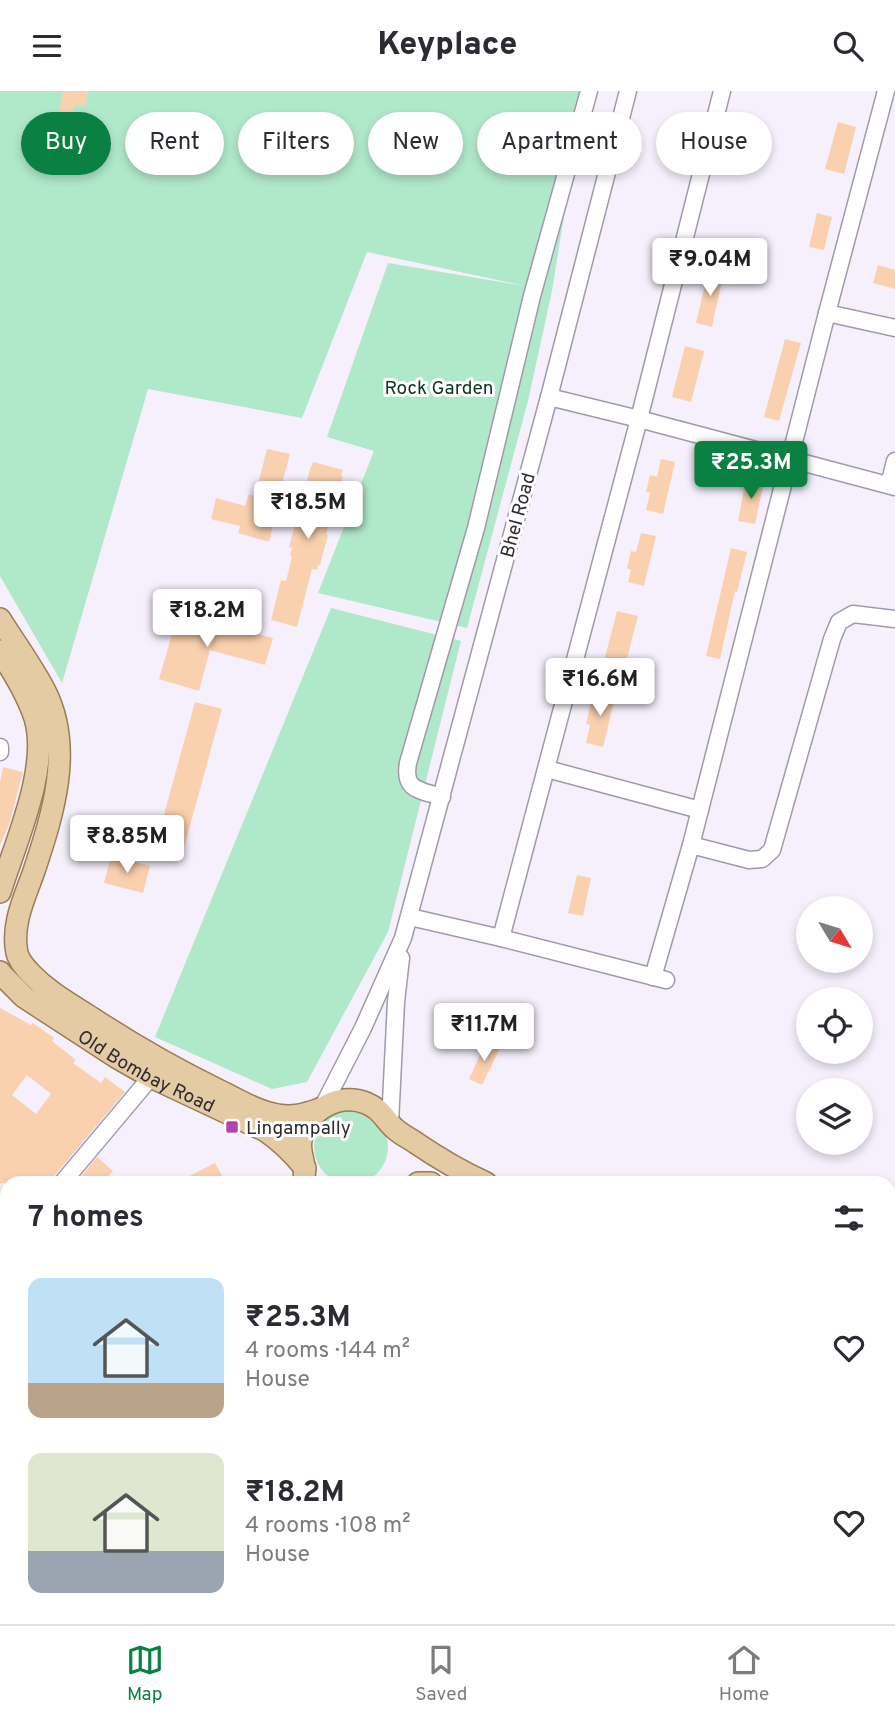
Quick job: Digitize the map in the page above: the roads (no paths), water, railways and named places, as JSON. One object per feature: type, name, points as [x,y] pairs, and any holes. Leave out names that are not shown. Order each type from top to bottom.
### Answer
[{"type":"main road","points":[[0,619],[37,696],[35,719],[38,736],[37,770],[23,824],[1,885]]},
{"type":"main road","points":[[0,651],[37,696]]},
{"type":"main road","name":"Old Bombay Road","points":[[37,696],[54,715],[59,741],[59,767],[55,801],[18,918],[18,956],[33,976],[52,992],[157,1059],[257,1109],[297,1117],[343,1100],[365,1102],[383,1114],[391,1126],[434,1155],[473,1176]]},
{"type":"main road","name":"Old Bombay Road","points":[[1,974],[24,997],[116,1058],[150,1077],[267,1131],[294,1154],[304,1176]]},
{"type":"main road","points":[[304,1176],[300,1143],[310,1119],[321,1108]]},
{"type":"street","points":[[442,797],[415,789],[409,783],[406,774],[408,763],[476,528],[532,296],[589,91]]},
{"type":"street","name":"Bhel Road","points":[[403,939],[549,397],[628,91]]},
{"type":"street","points":[[501,938],[639,419],[722,91]]},
{"type":"street","points":[[410,917],[659,979],[789,459],[886,91]]},
{"type":"street","points":[[827,313],[895,328]]},
{"type":"street","points":[[549,397],[892,486],[895,461]]},
{"type":"street","points":[[691,845],[749,860],[762,859],[772,850],[839,622],[853,614],[895,619]]},
{"type":"street","points":[[547,769],[700,810]]},
{"type":"street","points":[[321,1108],[368,1018],[403,939]]},
{"type":"street","points":[[390,1123],[396,1002],[403,939]]},
{"type":"street","points":[[68,1176],[150,1077]]},
{"type":"place","name":"Lingampally","points":[[232,1127]]},
{"type":"park label","name":"Rock Garden","points":[[439,387]]}]
